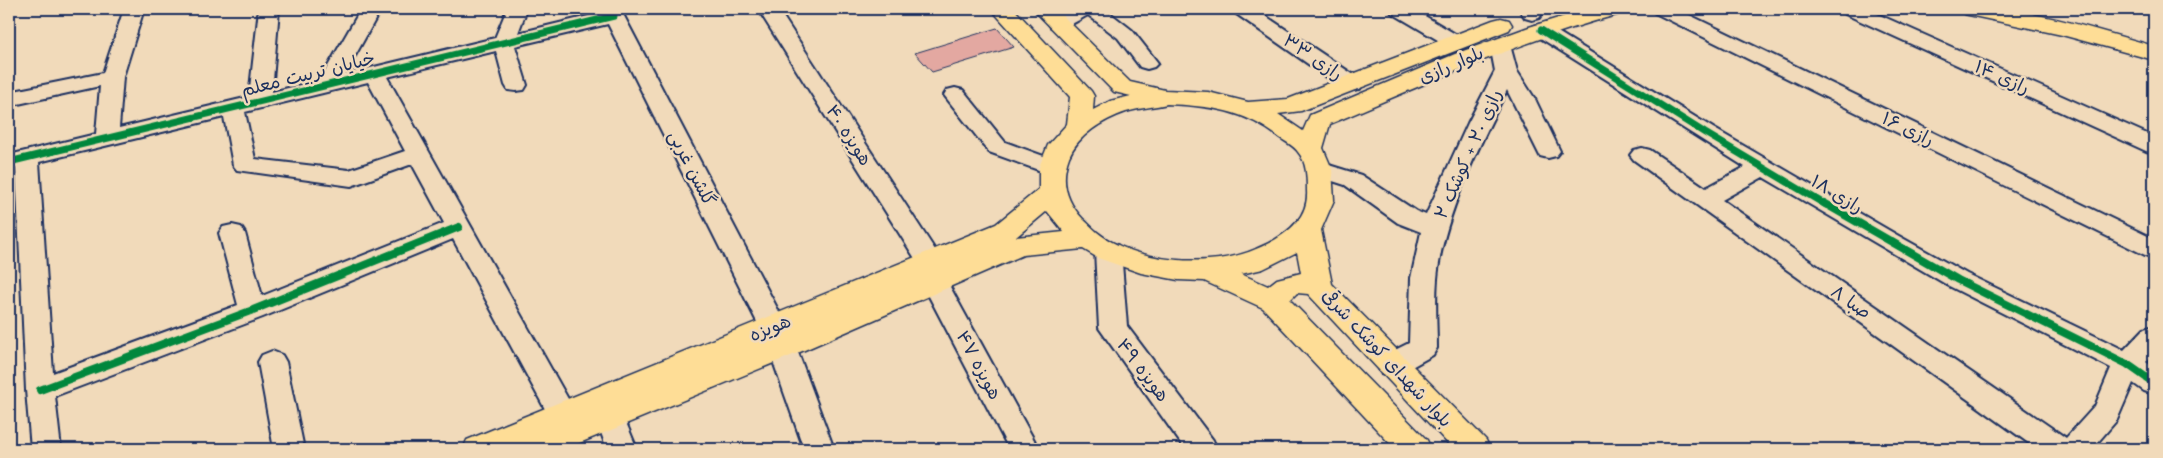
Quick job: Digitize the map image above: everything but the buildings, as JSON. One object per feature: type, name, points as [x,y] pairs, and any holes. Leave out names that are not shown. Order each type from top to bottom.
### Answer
[{"type":"main road","points":[[1002,9],[1082,96],[1079,126]]},
{"type":"main road","name":"بلوار رازی","points":[[1248,110],[1292,106],[1455,42],[1538,16],[1567,20],[1612,9]]},
{"type":"main road","points":[[1972,9],[2065,29],[2154,53]]},
{"type":"main road","points":[[2033,9],[2116,28],[2154,40]]},
{"type":"main road","points":[[1051,16],[1122,87],[1167,97],[1208,100],[1248,110],[1277,123],[1314,159],[1321,200],[1307,230],[1284,248],[1253,262],[1208,271],[1178,270],[1141,263],[1097,245],[1061,212],[1052,180],[1061,145],[1079,126],[1118,106],[1167,97]]},
{"type":"main road","name":"بلوار رازی","points":[[1314,159],[1319,120],[1500,45],[1538,16]]},
{"type":"main road","name":"هویزه","points":[[932,272],[1006,231],[1052,180]]},
{"type":"main road","name":"بلوار شهدای کوشک شرقی","points":[[1307,230],[1318,286],[1340,312],[1474,449]]},
{"type":"main road","name":"هویزه","points":[[531,449],[610,416],[777,337],[932,272],[1018,246],[1097,245]]},
{"type":"main road","points":[[1208,271],[1273,301],[1415,449]]},
{"type":"main road","points":[[1273,301],[1279,292],[1288,285],[1303,282],[1318,286]]},
{"type":"main road","name":"هویزه","points":[[479,449],[562,414],[777,337]]},
{"type":"street","points":[[107,138],[112,77],[134,9]]},
{"type":"street","points":[[260,101],[269,9]]},
{"type":"street","points":[[328,85],[371,9]]},
{"type":"street","points":[[516,85],[504,42],[517,9]]},
{"type":"street","name":"هویزه ۴۰","points":[[768,9],[932,272]]},
{"type":"street","points":[[1051,16],[1084,9]]},
{"type":"street","points":[[1093,9],[1125,34],[1147,63]]},
{"type":"street","name":"رازی ۳۳","points":[[1242,9],[1352,84]]},
{"type":"street","points":[[1399,9],[1455,42]]},
{"type":"street","name":"رازی ۱۶","points":[[1662,9],[2154,249]]},
{"type":"street","name":"رازی ۱۴","points":[[1850,9],[2154,146]]},
{"type":"street","name":"خیایان تربیت معلم","points":[[18,160],[504,42],[615,12]]},
{"type":"street","name":"گلشن غربی","points":[[615,12],[777,337],[819,449]]},
{"type":"street","name":"رازی ۱۸","points":[[1538,16],[1763,167],[1958,280],[2127,364],[2154,383]]},
{"type":"street","name":"رازی ۲۰ + کوشک ۲","points":[[1391,365],[1423,348],[1424,278],[1437,218],[1479,123],[1506,71],[1500,45]]},
{"type":"street","points":[[1506,71],[1524,99],[1548,151]]},
{"type":"street","points":[[374,74],[562,414]]},
{"type":"street","points":[[9,99],[112,77]]},
{"type":"street","points":[[955,95],[997,147],[1052,180]]},
{"type":"street","points":[[233,108],[245,164],[351,178],[418,154]]},
{"type":"street","name":"صبا ۸","points":[[1642,155],[2059,449]]},
{"type":"street","points":[[1314,159],[1353,180],[1408,217],[1435,228]]},
{"type":"street","points":[[18,160],[46,449]]},
{"type":"street","points":[[1705,199],[1763,167]]},
{"type":"street","points":[[40,390],[253,310],[459,227]]},
{"type":"street","points":[[232,233],[253,310]]},
{"type":"street","name":"هویزه ۴۹","points":[[1097,245],[1113,328],[1202,449]]},
{"type":"street","name":"هویزه ۴۷","points":[[932,272],[1024,449]]},
{"type":"street","points":[[2074,449],[2107,412],[2127,364],[2154,336]]},
{"type":"street","points":[[272,362],[288,449]]},
{"type":"street","points":[[610,416],[622,449]]},
{"type":"cycle path","points":[[9,162],[614,16]]},
{"type":"cycle path","points":[[1541,30],[1705,133],[1888,241],[1958,280],[2127,364],[2154,383]]},
{"type":"cycle path","points":[[40,390],[253,310],[459,227]]}]
